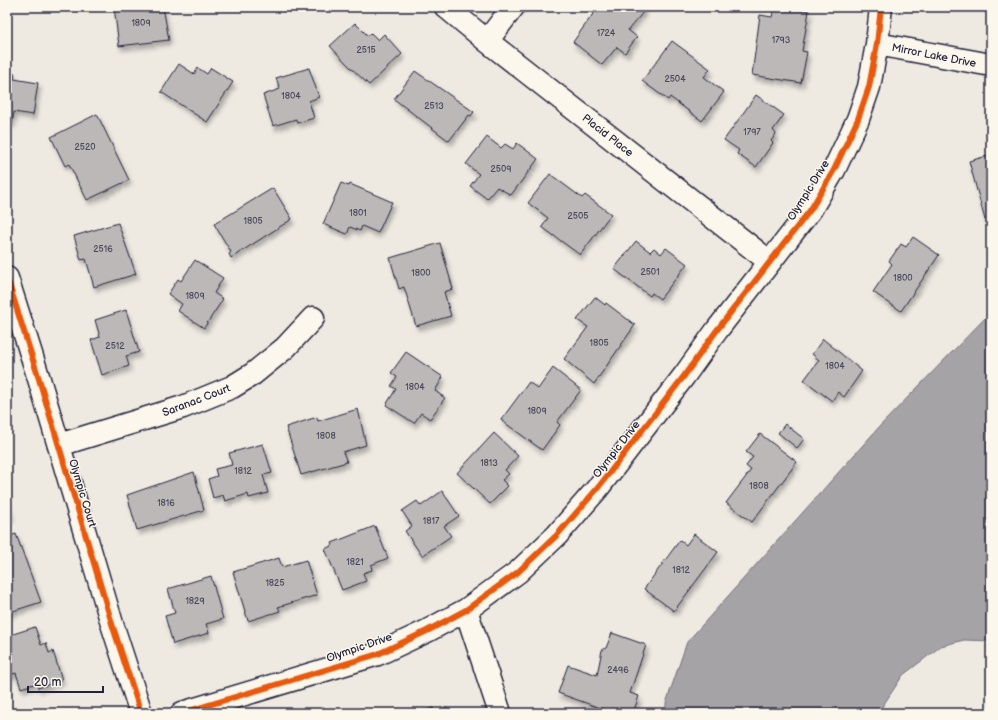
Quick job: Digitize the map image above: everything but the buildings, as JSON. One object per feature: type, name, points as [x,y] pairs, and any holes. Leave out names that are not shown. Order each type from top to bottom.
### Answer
[{"type":"street","name":"Placid Place","points":[[446,7],[487,41],[770,262]]},
{"type":"street","points":[[487,41],[513,7]]},
{"type":"street","name":"Olympic Drive","points":[[182,713],[378,654],[427,631],[466,610],[518,572],[557,535],[602,483],[811,209],[834,170],[858,119],[869,87],[881,7]]},
{"type":"street","name":"Mirror Lake Drive","points":[[876,44],[991,66]]},
{"type":"street","name":"Olympic Court","points":[[7,278],[40,379],[113,627],[141,713]]},
{"type":"street","name":"Saranac Court","points":[[59,446],[183,407],[232,387],[253,374],[285,348],[313,318]]},
{"type":"street","points":[[466,610],[500,713]]},
{"type":"shaded area","points":[[991,312],[991,641],[964,640],[941,646],[903,675],[878,713],[666,713],[666,703],[687,642],[880,426]]},
{"type":"cycle path","points":[[182,713],[378,654],[427,631],[466,610],[518,572],[557,535],[597,489],[684,376],[717,330],[811,209],[834,170],[858,119],[869,87],[877,44],[881,7]]},
{"type":"cycle path","points":[[7,278],[39,379],[113,627],[141,713]]}]
